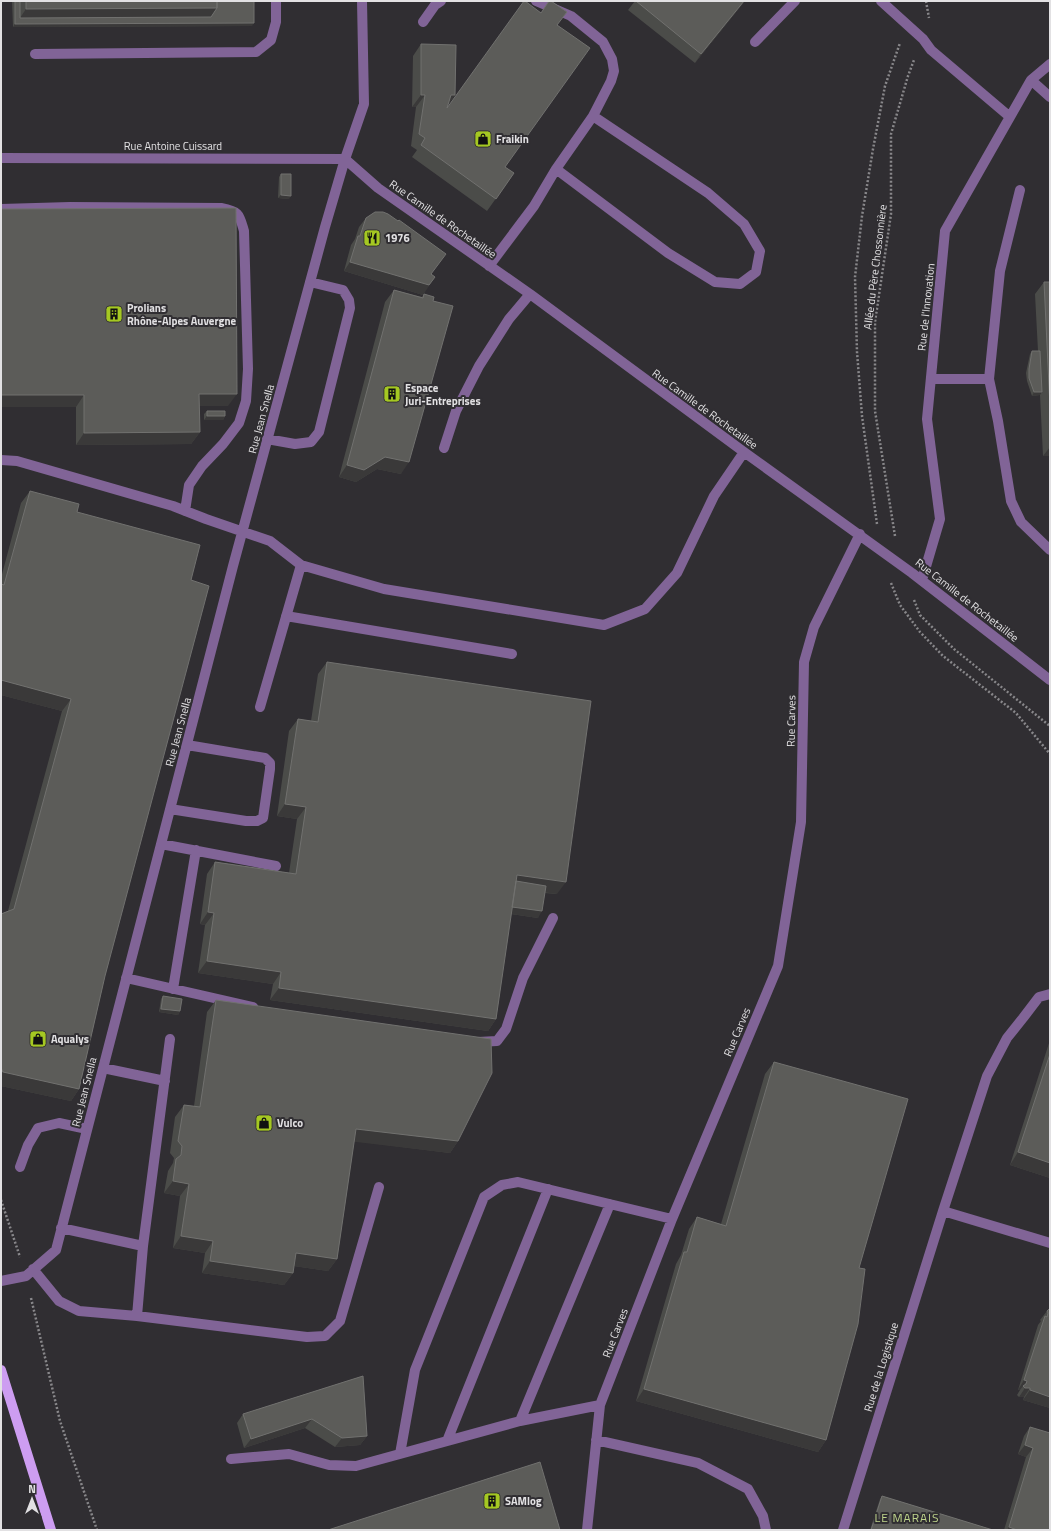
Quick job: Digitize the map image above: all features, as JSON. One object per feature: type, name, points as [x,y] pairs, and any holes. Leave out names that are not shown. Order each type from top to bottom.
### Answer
[{"type":"main road","points":[[1,1370],[51,1530]]},
{"type":"street","points":[[35,54],[256,52],[271,40],[276,22],[276,1]]},
{"type":"street","name":"Rue Jean Snella","points":[[1,1281],[30,1273],[56,1250],[267,439],[345,159],[364,104],[362,1]]},
{"type":"street","points":[[423,22],[435,5],[441,1]]},
{"type":"street","points":[[489,266],[534,206],[556,169],[593,116],[611,81],[614,71],[612,59],[603,42],[571,16],[536,1]]},
{"type":"street","points":[[755,42],[794,1]]},
{"type":"street","points":[[881,1],[923,39],[931,50],[1010,118]]},
{"type":"street","name":"Rue de l'Innovation","points":[[922,580],[940,518],[927,419],[945,231],[1031,80],[1050,64]]},
{"type":"street","points":[[1031,80],[1050,98]]},
{"type":"street","points":[[556,169],[668,253],[715,282],[740,284],[756,272],[760,251],[744,224],[708,193],[593,116]]},
{"type":"street","name":"Rue Antoine Cuissard","points":[[1,158],[345,159]]},
{"type":"street","name":"Rue Camille de Rochetaillée","points":[[345,159],[378,188],[530,294],[744,452],[882,550],[1050,680]]},
{"type":"street","points":[[1020,190],[1000,271],[989,380],[998,421],[1010,500],[1021,522],[1050,550]]},
{"type":"street","points":[[1,209],[70,207],[221,208],[234,211],[240,217],[244,231],[248,369],[246,401],[239,423],[223,444],[202,466],[189,485],[185,511]]},
{"type":"street","points":[[267,439],[296,444],[311,442],[319,432],[350,308],[349,300],[343,290],[310,282]]},
{"type":"street","points":[[444,448],[456,411],[479,366],[509,319],[530,294]]},
{"type":"street","points":[[931,379],[989,380]]},
{"type":"street","points":[[1,460],[17,461],[173,506],[270,541],[301,565],[384,589],[604,625],[645,609],[677,573],[714,496],[744,452]]},
{"type":"street","name":"Rue Carves","points":[[587,1530],[600,1405],[672,1219],[778,966],[801,822],[804,662],[814,627],[860,534]]},
{"type":"street","points":[[260,707],[301,565]]},
{"type":"street","points":[[286,616],[512,654]]},
{"type":"street","points":[[170,809],[246,821],[257,821],[263,818],[270,762],[265,758],[187,744]]},
{"type":"street","points":[[161,844],[276,866]]},
{"type":"street","points":[[173,988],[196,850]]},
{"type":"street","points":[[466,1040],[482,1043],[497,1041],[506,1029],[523,978],[553,918]]},
{"type":"street","points":[[126,978],[262,1008]]},
{"type":"street","name":"Rue de la Logistique","points":[[843,1530],[987,1076],[1007,1038],[1039,997],[1050,994]]},
{"type":"street","points":[[137,1316],[143,1246],[170,1039]]},
{"type":"street","points":[[103,1068],[165,1081]]},
{"type":"street","points":[[20,1167],[28,1145],[38,1128],[59,1123],[87,1128]]},
{"type":"street","points":[[400,1454],[415,1370],[484,1197],[502,1185],[518,1182],[672,1219]]},
{"type":"street","points":[[30,1273],[59,1301],[79,1311],[137,1316],[307,1337],[325,1336],[340,1321],[379,1187]]},
{"type":"street","points":[[447,1441],[548,1189]]},
{"type":"street","points":[[520,1421],[610,1204]]},
{"type":"street","points":[[943,1211],[1050,1243]]},
{"type":"street","points":[[61,1228],[143,1246]]},
{"type":"street","points":[[231,1459],[289,1454],[329,1465],[356,1466],[520,1421],[600,1405]]},
{"type":"street","points":[[596,1440],[698,1463],[748,1489],[763,1516],[766,1530]]},
{"type":"path","name":"Allée du Père Chossonnière","points":[[900,564],[875,411],[875,322],[891,214],[891,134],[908,76],[930,23],[926,1]]},
{"type":"path","points":[[907,24],[885,86],[863,209],[855,277],[857,352],[862,416],[882,550],[886,568],[900,605],[920,632],[943,656],[1016,713],[1050,754]]},
{"type":"path","points":[[911,593],[920,615],[954,649],[1050,726]]},
{"type":"path","points":[[1,1200],[30,1273],[60,1421],[97,1530]]},
{"type":"building","points":[[15,1],[20,1],[20,18],[211,17],[217,8],[217,1],[254,1],[254,23],[15,24]]},
{"type":"building","points":[[26,1],[217,1],[217,8],[26,9]]},
{"type":"building","points":[[524,1],[541,13],[549,1],[567,12],[557,25],[590,48],[505,167],[514,173],[496,199],[421,145],[425,138],[419,134],[425,95],[421,95],[421,44],[456,45],[455,95],[451,95],[447,108]]},
{"type":"building","points":[[636,1],[744,1],[701,54]]},
{"type":"building","points":[[281,174],[291,174],[291,196],[281,195]]},
{"type":"building","name":"Prolians Rhône-Alpes Auvergne","points":[[236,208],[237,394],[199,394],[200,432],[84,433],[84,395],[1,395],[1,209]]},
{"type":"building","points":[[375,212],[383,212],[398,221],[399,220],[446,254],[431,274],[435,277],[429,285],[350,262],[358,236],[360,236],[366,218]]},
{"type":"building","points":[[1044,282],[1050,282],[1050,407]]},
{"type":"building","name":"Espace Juri-Entreprises","points":[[394,290],[423,298],[424,294],[434,297],[433,301],[453,306],[409,462],[385,457],[364,470],[347,465]]},
{"type":"building","points":[[1032,351],[1040,351],[1042,392],[1034,392],[1029,378]]},
{"type":"building","points":[[207,411],[225,411],[225,416],[207,416]]},
{"type":"building","points":[[30,491],[79,504],[77,512],[200,545],[191,580],[209,586],[105,976],[79,1089],[3,1072],[1,1068],[1,914],[14,909],[71,699],[1,680],[1,584],[4,585]]},
{"type":"building","points":[[327,662],[591,701],[566,882],[517,875],[496,1019],[279,988],[281,972],[207,961],[214,913],[208,912],[215,862],[296,874],[306,807],[285,804],[298,719],[318,722]]},
{"type":"building","points":[[516,881],[546,886],[542,911],[512,907]]},
{"type":"building","points":[[163,996],[182,999],[180,1011],[161,1009]]},
{"type":"building","points":[[216,1000],[491,1039],[492,1073],[458,1141],[356,1129],[337,1259],[296,1253],[293,1273],[210,1261],[213,1241],[181,1236],[189,1184],[173,1181],[176,1159],[181,1155],[182,1146],[178,1141],[184,1105],[200,1107]]},
{"type":"building","points":[[1050,1054],[1050,1163],[1018,1152]]},
{"type":"building","points":[[774,1062],[908,1099],[859,1268],[865,1269],[858,1324],[826,1440],[644,1389],[684,1252],[687,1252],[697,1217],[726,1226]]},
{"type":"building","points":[[1050,1308],[1050,1397],[1023,1386],[1026,1384],[1027,1381],[1024,1380],[1045,1316],[1047,1317],[1047,1311]]},
{"type":"building","points":[[363,1376],[367,1436],[342,1438],[312,1419],[251,1439],[243,1414]]},
{"type":"building","points":[[1030,1427],[1050,1433],[1050,1530],[1017,1530],[1009,1527],[1033,1448],[1025,1445]]},
{"type":"building","name":"SAMlog","points":[[540,1462],[560,1530],[328,1530]]},
{"type":"building","points":[[882,1496],[993,1530],[871,1530]]},
{"type":"place","name":"Fraikin","points":[[483,139]]},
{"type":"place","name":"1976","points":[[372,238]]},
{"type":"place","name":"Prolians Rhône-Alpes Auvergne","points":[[114,314]]},
{"type":"place","name":"Espace Juri-Entreprises","points":[[392,394]]},
{"type":"place","name":"Aqualys","points":[[38,1039]]},
{"type":"place","name":"Vulco","points":[[264,1123]]},
{"type":"place","name":"SAMlog","points":[[492,1501]]},
{"type":"district","name":"LE MARAIS","points":[[907,1517]]}]
